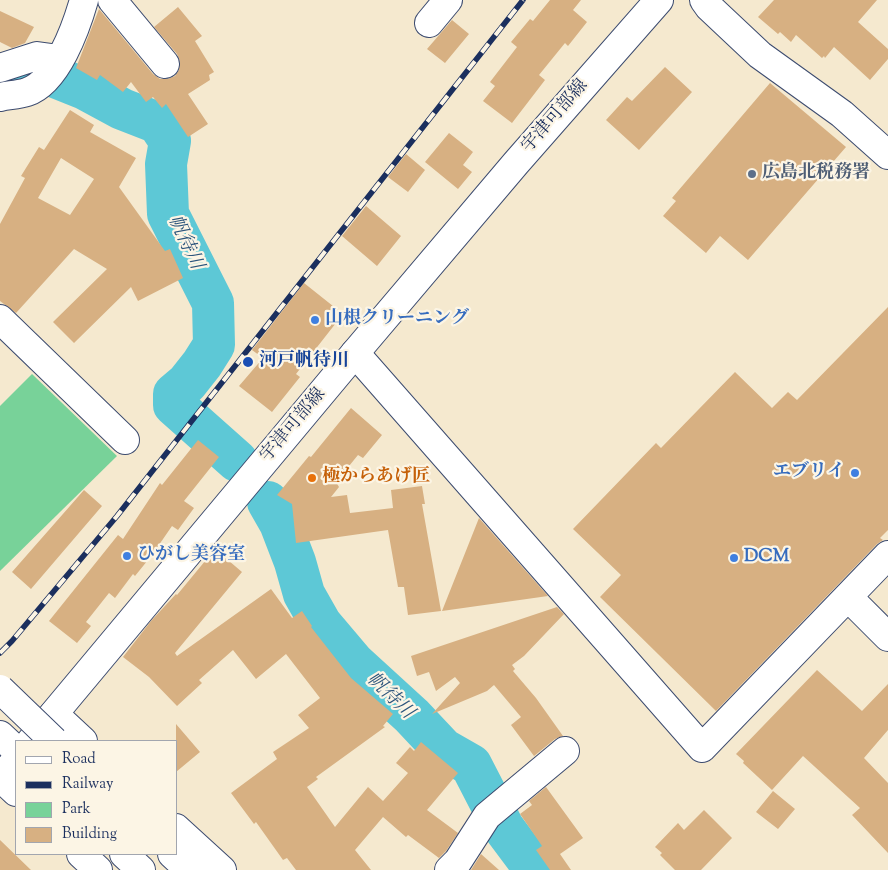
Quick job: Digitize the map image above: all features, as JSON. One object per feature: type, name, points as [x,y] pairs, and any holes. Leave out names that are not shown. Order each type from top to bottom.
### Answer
[{"type":"main road","points":[[0,97],[28,92],[48,78],[76,29],[84,0]]},
{"type":"main road","points":[[112,0],[165,64]]},
{"type":"main road","points":[[429,23],[448,0]]},
{"type":"main road","name":"宇津可部線","points":[[33,740],[355,353],[516,163],[659,0]]},
{"type":"main road","points":[[704,0],[760,55],[842,114],[888,155]]},
{"type":"main road","points":[[0,68],[37,56],[59,59]]},
{"type":"main road","points":[[5,334],[125,440]]},
{"type":"main road","points":[[355,353],[702,748],[888,555]]},
{"type":"main road","points":[[848,597],[888,637]]},
{"type":"main road","points":[[0,689],[53,740]]},
{"type":"main road","points":[[54,714],[82,740]]},
{"type":"main road","points":[[0,735],[15,749]]},
{"type":"main road","points":[[449,870],[458,861],[487,816],[565,751]]},
{"type":"main road","points":[[178,830],[222,870]]},
{"type":"main road","points":[[82,855],[98,870]]},
{"type":"main road","points":[[125,855],[141,870]]},
{"type":"main road","points":[[173,855],[189,870]]},
{"type":"green space","points":[[32,374],[117,456],[0,571],[0,406]]},
{"type":"building","points":[[550,0],[581,0],[573,10],[587,22],[568,46],[565,43],[539,75],[545,80],[512,123],[483,101],[495,86],[490,82],[517,47],[511,42],[530,19],[533,21]]},
{"type":"building","points":[[774,0],[877,0],[858,22],[888,49],[888,59],[870,80],[834,47],[825,58],[824,56],[822,58],[796,35],[791,42],[758,17]]},
{"type":"building","points":[[178,7],[202,36],[195,41],[214,72],[209,75],[210,80],[188,94],[208,124],[188,137],[166,104],[162,108],[153,97],[146,102],[131,82],[123,92],[100,75],[97,80],[76,68],[99,9],[153,74],[160,79],[168,79],[175,76],[179,70],[180,61],[177,54],[154,27]]},
{"type":"building","points":[[0,11],[34,27],[25,43],[12,48],[0,42]]},
{"type":"building","points":[[452,20],[469,34],[445,63],[427,49]]},
{"type":"building","points":[[665,67],[692,92],[639,150],[606,120],[627,97],[632,101]]},
{"type":"building","name":"広島北税務署","points":[[770,83],[846,147],[748,260],[720,236],[706,253],[663,216],[676,201],[672,198]]},
{"type":"building","points":[[70,110],[94,125],[90,132],[136,158],[119,187],[165,251],[170,249],[183,278],[138,301],[131,287],[74,343],[53,322],[107,269],[74,249],[16,313],[0,301],[0,224],[25,178],[21,176],[39,147],[44,150]],"holes":[[[61,158],[94,179],[70,215],[38,198]]]},
{"type":"building","points":[[449,133],[473,152],[463,165],[472,172],[458,189],[425,162]]},
{"type":"building","points":[[406,154],[425,170],[408,192],[388,177]]},
{"type":"building","points":[[366,206],[401,236],[377,266],[342,236]]},
{"type":"building","points":[[304,283],[343,314],[296,374],[300,377],[272,412],[239,386],[263,358],[252,350]]},
{"type":"building","name":"DCM","points":[[888,307],[888,530],[880,538],[883,540],[716,711],[600,597],[621,575],[573,529],[656,443],[661,448],[735,372],[772,408],[788,392],[797,400]]},
{"type":"building","points":[[351,408],[382,435],[363,458],[358,455],[336,482],[339,487],[331,497],[347,495],[350,513],[393,508],[391,490],[422,486],[425,504],[422,504],[441,611],[408,615],[404,587],[398,587],[388,530],[296,543],[292,504],[277,495]]},
{"type":"building","points":[[198,440],[219,457],[184,501],[194,508],[178,530],[172,526],[152,555],[135,576],[133,574],[115,598],[109,593],[86,622],[91,626],[77,643],[49,621],[118,535],[123,539],[160,483],[162,485]]},
{"type":"building","points":[[84,490],[102,506],[31,589],[12,572]]},
{"type":"building","points":[[479,518],[548,596],[442,611]]},
{"type":"building","points":[[215,549],[242,572],[175,653],[177,656],[271,589],[292,618],[302,611],[311,627],[351,678],[393,714],[383,726],[385,727],[316,777],[318,779],[307,787],[335,827],[368,787],[383,801],[408,773],[396,763],[410,747],[414,751],[421,742],[458,773],[427,810],[458,833],[439,858],[408,835],[406,837],[383,817],[355,850],[371,870],[296,870],[287,858],[283,860],[256,822],[254,824],[231,793],[277,759],[273,752],[309,728],[298,715],[320,698],[286,654],[256,679],[233,650],[199,680],[202,683],[177,706],[149,677],[123,657],[151,621],[177,595]]},
{"type":"building","points":[[557,607],[564,614],[524,656],[512,665],[515,669],[513,671],[536,698],[563,736],[555,739],[534,756],[511,725],[521,717],[494,685],[487,691],[432,714],[460,683],[455,677],[436,691],[429,672],[417,676],[411,656]]},
{"type":"building","points":[[817,670],[862,711],[888,684],[888,730],[864,758],[888,783],[888,853],[852,815],[860,808],[803,756],[772,790],[736,754]]},
{"type":"building","points":[[176,724],[200,752],[178,770],[178,740],[176,740]]},
{"type":"building","points":[[546,787],[583,838],[560,854],[571,870],[550,870],[536,850],[542,846],[520,814],[532,805],[529,801]]},
{"type":"building","points":[[773,791],[795,809],[778,829],[756,812]]},
{"type":"building","points":[[704,810],[732,838],[701,870],[675,870],[655,847],[678,823],[684,830]]},
{"type":"building","points":[[0,840],[31,870],[0,870]]},
{"type":"building","points":[[481,854],[499,870],[471,870]]},
{"type":"waterway","name":"帆待川","points":[[0,82],[45,73],[85,89],[122,109],[158,123],[170,141],[166,164],[168,214],[213,303],[214,345],[187,383],[174,394],[174,405],[237,461]]},
{"type":"waterway","name":"帆待川","points":[[268,502],[280,523],[295,562],[304,594],[321,624],[354,663],[412,716],[443,749],[471,765],[503,827],[527,859],[539,870]]},
{"type":"railway","points":[[0,653],[117,516],[523,0]]},
{"type":"place","name":"広島北税務署","points":[[752,174]]},
{"type":"place","name":"山根クリーニング","points":[[315,320]]},
{"type":"place","name":"河戸帆待川","points":[[248,362]]},
{"type":"place","name":"エブリイ","points":[[855,473]]},
{"type":"place","name":"極からあげ匠","points":[[312,478]]},
{"type":"place","name":"ひがし美容室","points":[[127,556]]},
{"type":"place","name":"DCM","points":[[734,558]]}]
